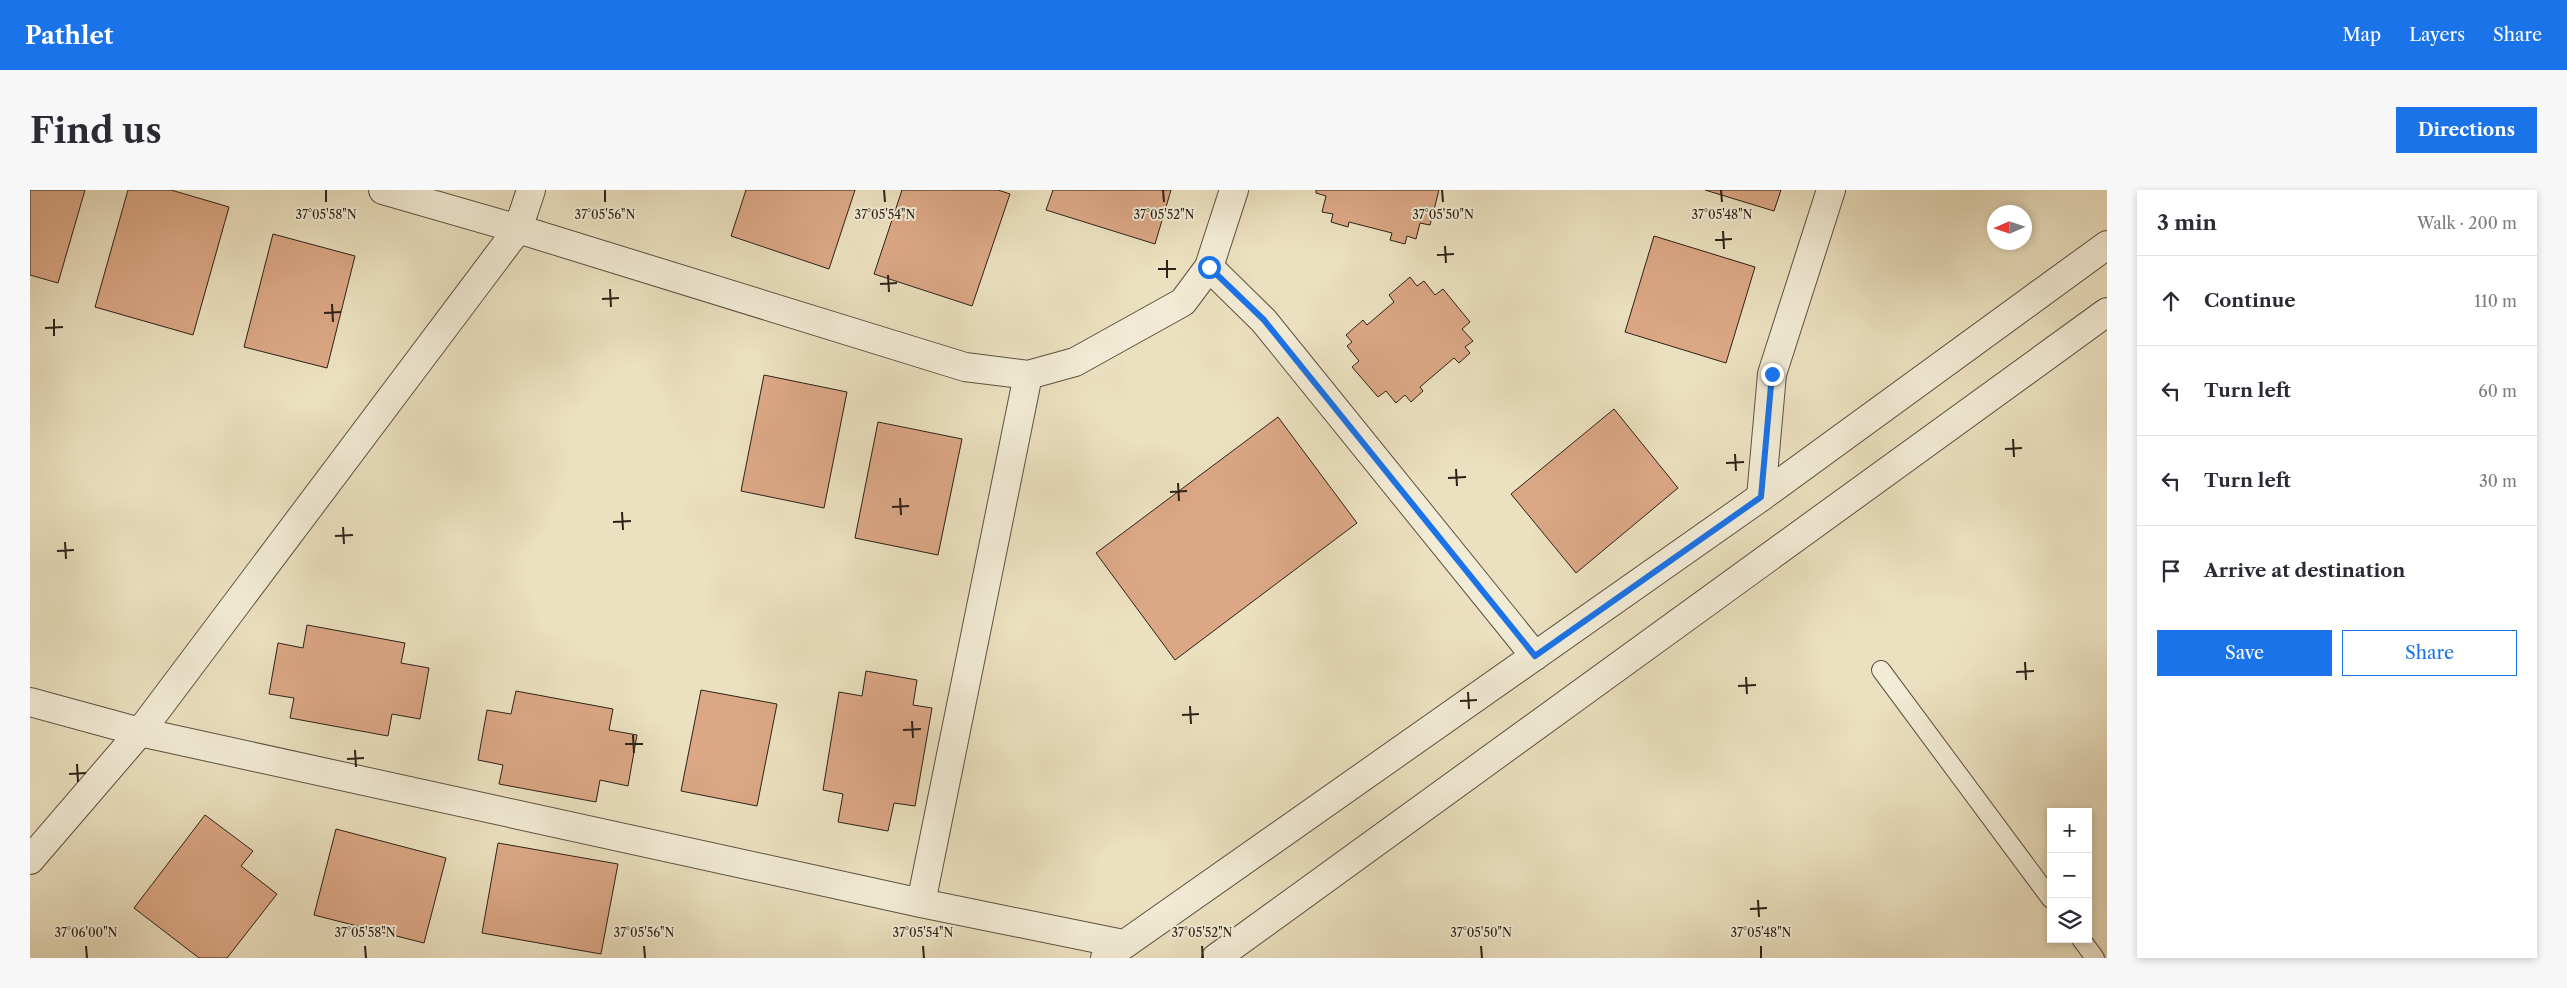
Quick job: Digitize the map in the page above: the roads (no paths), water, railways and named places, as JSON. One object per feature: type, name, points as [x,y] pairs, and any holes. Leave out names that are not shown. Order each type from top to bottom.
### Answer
[{"type":"street","points":[[383,190],[518,229],[965,367],[1028,375],[1075,362],[1183,302],[1209,267],[1234,190]]},
{"type":"street","points":[[30,860],[140,732],[518,229],[531,190]]},
{"type":"street","points":[[1761,497],[1772,374],[1831,190]]},
{"type":"street","points":[[30,702],[140,732],[921,902],[1114,951],[1761,497],[2107,245]]},
{"type":"street","points":[[1209,267],[1264,320],[1535,656]]},
{"type":"street","points":[[1216,958],[2107,312]]},
{"type":"street","points":[[921,902],[1028,375]]},
{"type":"lane","points":[[1882,670],[2047,893]]},
{"type":"lane","points":[[2084,943],[2095,958]]}]
